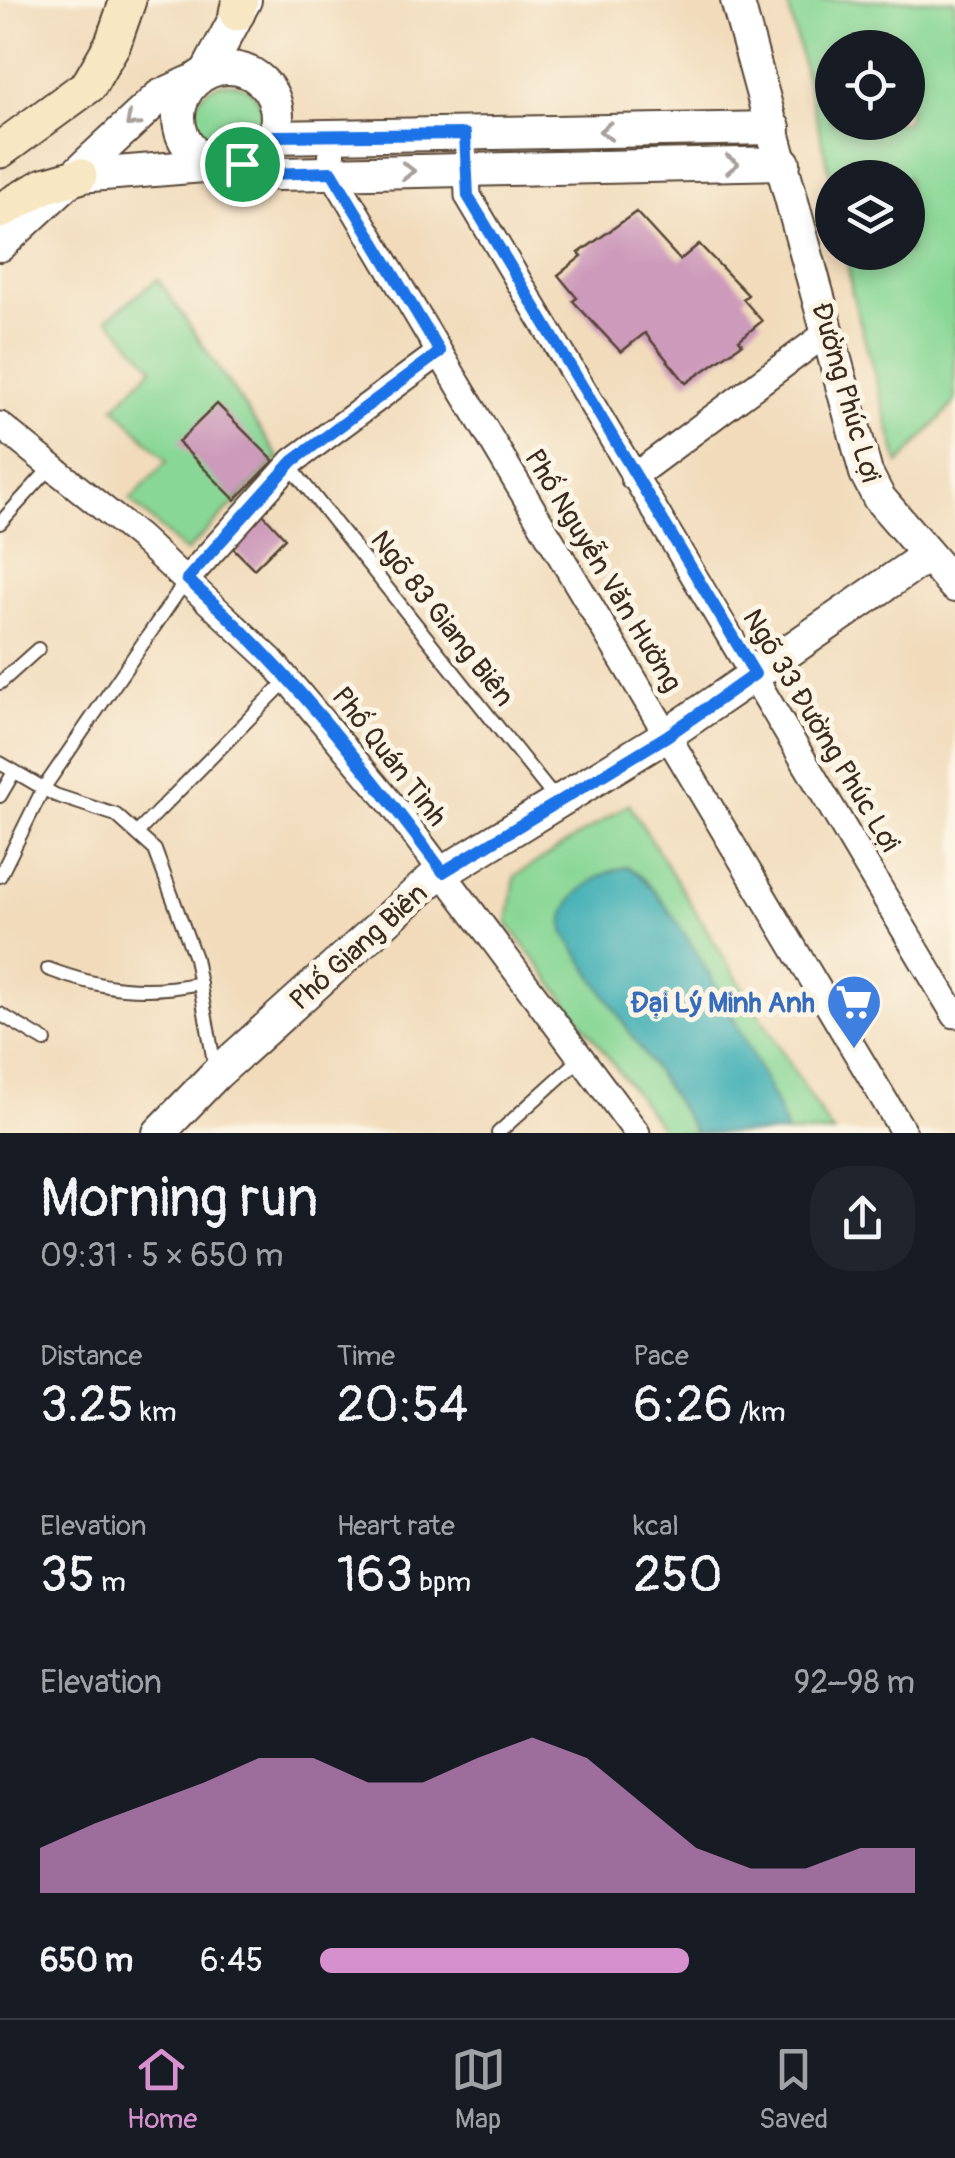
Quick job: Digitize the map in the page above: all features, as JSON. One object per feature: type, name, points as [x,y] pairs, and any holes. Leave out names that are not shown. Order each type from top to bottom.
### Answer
[{"type":"main road","points":[[0,150],[89,85],[113,43],[128,0]]},
{"type":"main road","points":[[0,211],[44,186],[79,176]]},
{"type":"street","name":"Đường Phúc Lợi","points":[[737,0],[866,473],[879,498],[955,586]]},
{"type":"street","points":[[241,4],[202,75],[182,98],[180,130],[198,156],[267,174],[784,163]]},
{"type":"street","points":[[0,244],[79,176],[98,150],[160,96],[202,75],[240,70],[264,84],[277,111],[273,136],[264,151],[229,165],[79,176]]},
{"type":"street","points":[[273,136],[774,128]]},
{"type":"street","points":[[465,134],[467,170]]},
{"type":"street","name":"Phố Nguyễn Văn Hưởng","points":[[331,136],[332,172],[904,1133]]},
{"type":"street","name":"Ngõ 33 Đường Phúc Lợi","points":[[467,170],[468,196],[955,1015]]},
{"type":"street","points":[[634,477],[828,332]]},
{"type":"street","points":[[187,579],[289,465],[440,352]]},
{"type":"street","name":"Phố Quán Tình","points":[[0,425],[187,579],[329,724],[637,1133]]},
{"type":"street","name":"Phố Giang Biên","points":[[159,1133],[216,1074],[443,872],[667,736],[928,555]]},
{"type":"lane","name":"Ngõ 83 Giang Biên","points":[[289,465],[557,802]]},
{"type":"lane","points":[[0,523],[52,466]]},
{"type":"lane","points":[[0,876],[43,789],[187,579]]},
{"type":"lane","points":[[0,683],[38,649]]},
{"type":"lane","points":[[138,832],[288,679]]},
{"type":"lane","points":[[0,763],[43,789],[116,815],[138,832],[163,864],[200,983],[216,1074]]},
{"type":"lane","points":[[0,796],[14,772]]},
{"type":"lane","points":[[48,968],[111,990],[131,992],[200,983]]},
{"type":"lane","points":[[0,1014],[44,1040]]},
{"type":"lane","points":[[498,1133],[581,1058]]},
{"type":"green space","points":[[787,0],[955,0],[955,402],[899,464],[849,270],[925,270],[925,160],[827,160],[822,140],[925,140],[925,30],[815,30],[815,113]]},
{"type":"green space","points":[[228,83],[253,93],[263,118],[253,143],[228,153],[203,143],[193,118],[203,93]]},
{"type":"green space","points":[[158,279],[279,458],[186,552],[130,500],[167,461],[115,407],[153,367],[108,318]]},
{"type":"green space","points":[[629,804],[834,1133],[665,1133],[508,924],[515,876]]},
{"type":"water","points":[[627,867],[645,881],[692,945],[741,1032],[787,1133],[696,1133],[565,934],[567,910],[581,890],[603,875]]},
{"type":"building","points":[[636,212],[680,260],[699,244],[748,295],[743,299],[762,321],[739,340],[742,344],[686,383],[645,333],[621,352],[573,301],[577,298],[558,275],[582,256],[579,253]]},
{"type":"building","points":[[217,404],[274,461],[235,500],[178,442]]},
{"type":"building","points":[[263,514],[285,538],[254,569],[231,546]]},
{"type":"place","name":"Đại Lý Minh Anh","points":[[854,1051]]},
{"type":"route","points":[[465,134],[468,196],[755,674],[667,736],[443,872],[329,724],[271,660],[187,579],[293,461],[440,352],[332,172],[267,174],[242,164],[264,151],[273,136],[465,134]]}]
